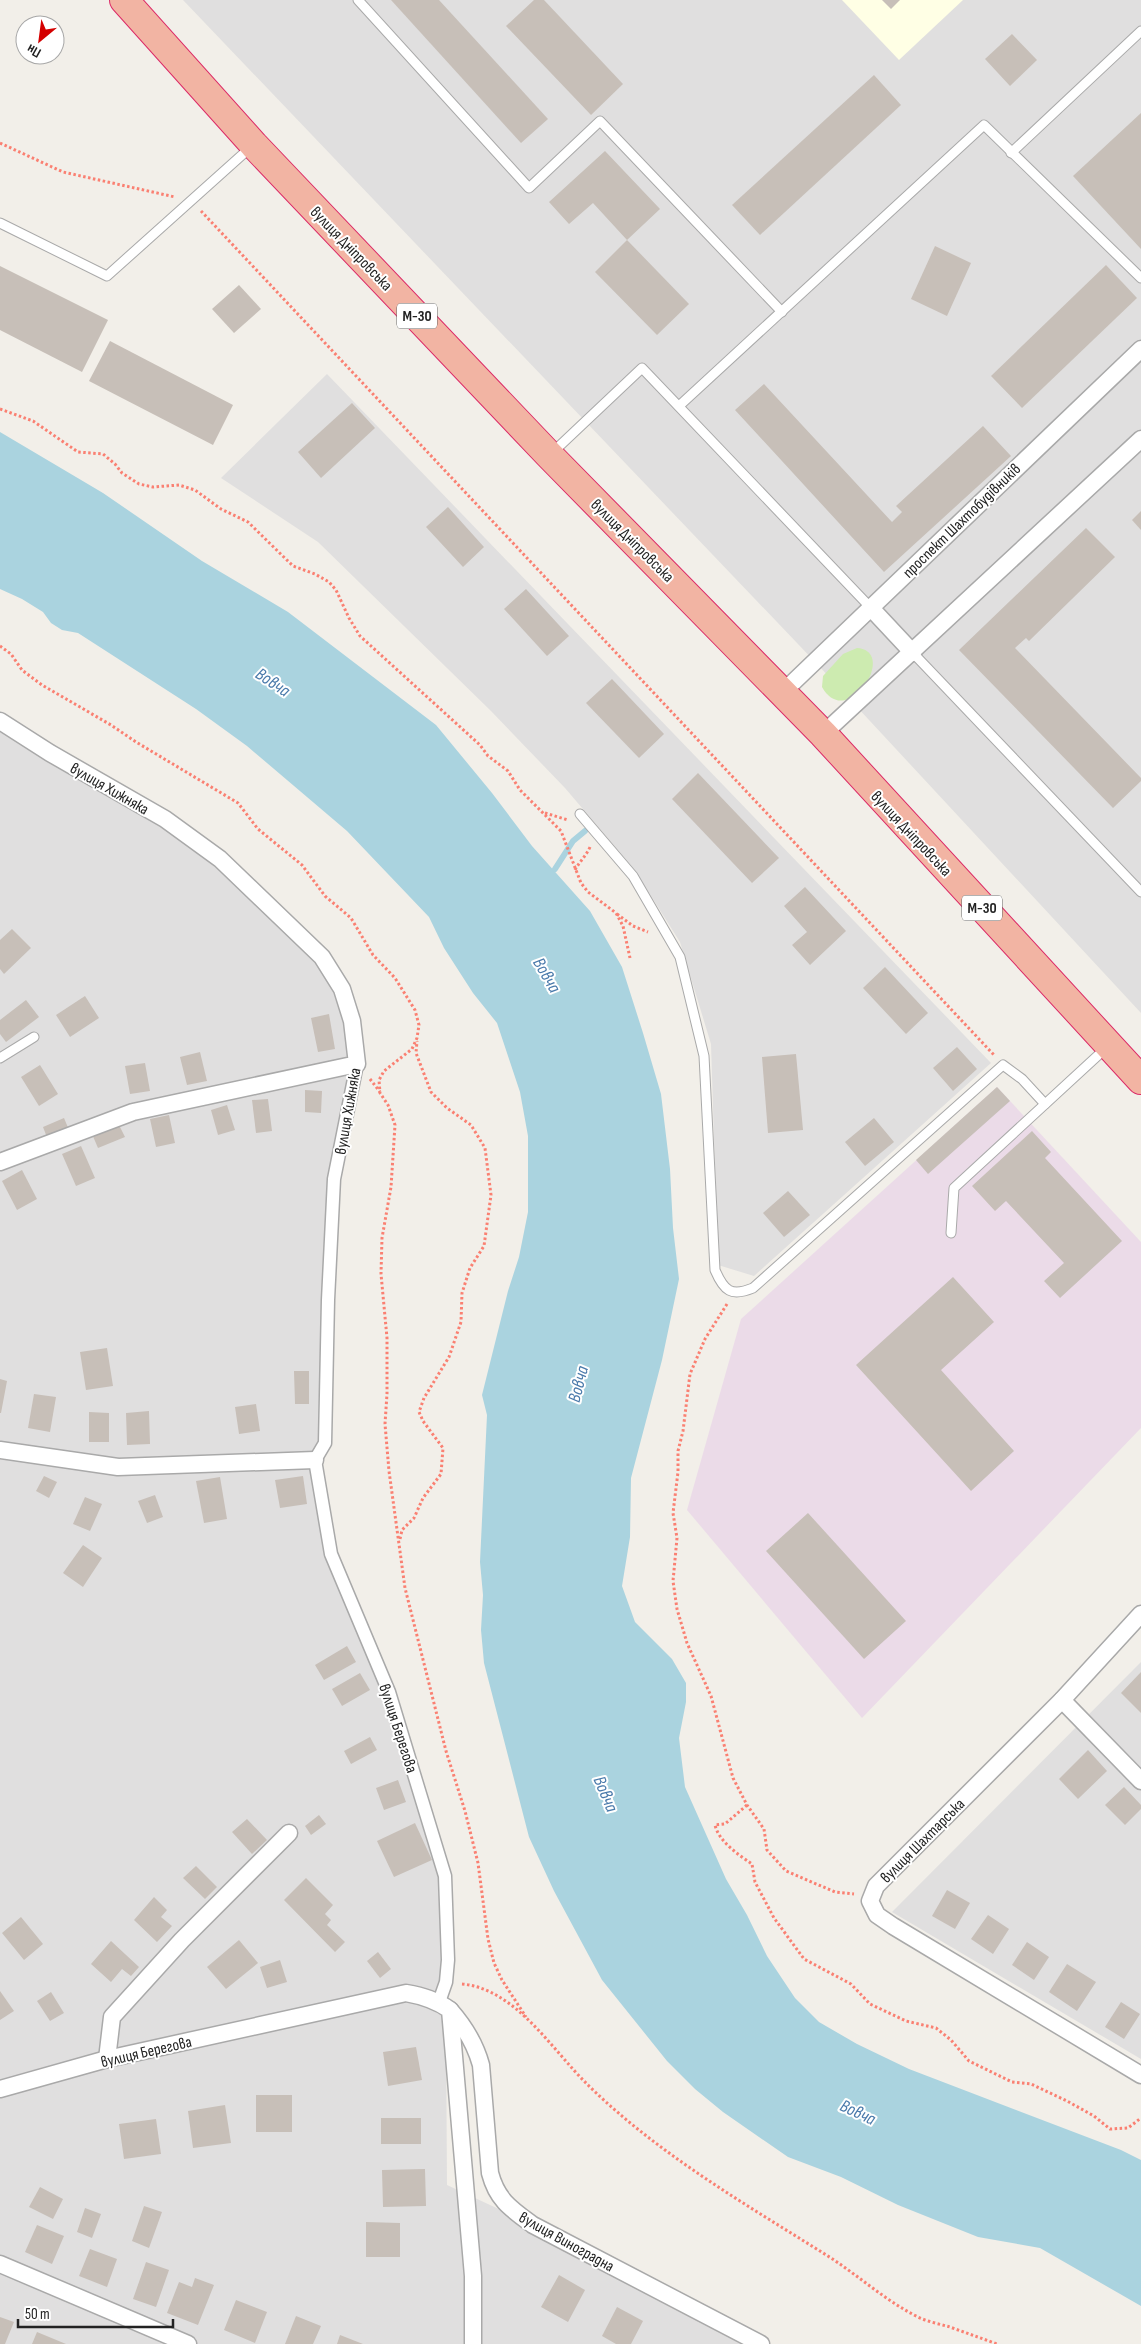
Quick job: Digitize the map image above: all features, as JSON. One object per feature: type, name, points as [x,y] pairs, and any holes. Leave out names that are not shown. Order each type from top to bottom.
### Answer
[{"type":"highway","name":"вулиця Дніпровська","points":[[124,0],[254,145],[549,455],[824,734],[1141,1080]]},
{"type":"street","name":"проспект Шахтобудівників","points":[[782,692],[1141,348]]},
{"type":"street","points":[[824,734],[1141,439]]},
{"type":"street","points":[[870,607],[913,653]]},
{"type":"street","name":"вулиця Хижняка","points":[[0,721],[50,753],[165,819],[220,859],[322,957],[342,989],[352,1022],[357,1064],[334,1179],[328,1300],[325,1443],[315,1460]]},
{"type":"street","points":[[0,1162],[134,1112],[357,1064]]},
{"type":"street","points":[[0,1450],[118,1467],[315,1460]]},
{"type":"street","name":"вулиця Берегова","points":[[315,1460],[331,1554],[389,1692],[445,1876],[448,1960],[445,2006],[473,2276],[473,2344]]},
{"type":"street","name":"вулиця Шахтарська","points":[[1141,1614],[1062,1700],[876,1886],[870,1901],[877,1915],[893,1926],[1141,2075]]},
{"type":"street","points":[[1062,1700],[1141,1781]]},
{"type":"street","points":[[107,2059],[112,2017],[182,1940],[289,1834]]},
{"type":"street","name":"вулиця Берегова","points":[[0,2089],[107,2059],[406,1993],[424,1996],[445,2006]]},
{"type":"street","name":"вулиця Виноградна","points":[[445,2006],[464,2026],[476,2048],[481,2065],[490,2172],[495,2190],[510,2208],[533,2225],[761,2344]]},
{"type":"street","points":[[0,2264],[188,2344]]},
{"type":"lane","points":[[358,0],[529,188],[600,121],[782,312]]},
{"type":"lane","points":[[1011,153],[1141,31]]},
{"type":"lane","points":[[679,406],[984,124],[1011,153],[1141,278]]},
{"type":"lane","points":[[0,223],[107,276],[254,145]]},
{"type":"lane","points":[[549,455],[642,368],[870,607]]},
{"type":"lane","points":[[913,653],[1141,892]]},
{"type":"lane","points":[[582,817],[633,876],[680,957],[704,1056],[715,1270],[721,1283],[729,1291],[740,1293],[753,1288],[1003,1065],[1022,1079],[1045,1104]]},
{"type":"lane","points":[[0,1058],[34,1037]]},
{"type":"lane","points":[[951,1233],[954,1188],[1108,1046]]},
{"type":"path","points":[[0,143],[63,172],[191,200],[1003,1065]]},
{"type":"path","points":[[0,409],[33,421],[78,452],[103,454],[122,473],[139,484],[153,487],[179,485],[195,490],[221,509],[248,522],[293,566],[315,574],[329,582],[336,590],[360,636],[472,738],[488,756],[508,770],[520,790],[561,831],[580,883],[588,892],[633,926],[656,935],[668,936]]},
{"type":"path","points":[[0,646],[11,654],[22,670],[42,685],[238,803],[258,829],[302,864],[325,896],[351,918],[374,955],[395,978],[415,1010],[419,1025],[416,1053],[431,1092],[447,1108],[471,1124],[485,1148],[492,1195],[484,1246],[470,1268],[462,1293],[461,1322],[449,1356],[424,1398],[419,1412],[423,1422],[442,1448],[441,1474],[423,1498],[414,1518],[402,1530],[399,1540]]},
{"type":"path","points":[[542,812],[563,820],[582,817]]},
{"type":"path","points":[[575,871],[579,861],[586,857],[590,846],[605,842]]},
{"type":"path","points":[[616,913],[624,926],[630,958]]},
{"type":"path","points":[[417,1038],[412,1049],[384,1071],[378,1080],[380,1093],[388,1105],[395,1125],[391,1187],[382,1238],[381,1274],[387,1338],[385,1424],[389,1471],[406,1588],[444,1742],[465,1811],[478,1863],[488,1939],[494,1963],[502,1980],[526,2017],[559,2056],[611,2106],[668,2152],[730,2195],[832,2259],[900,2307],[920,2318],[997,2344]]},
{"type":"path","points":[[740,1293],[730,1300],[717,1318],[705,1339],[690,1374],[684,1431],[678,1451],[678,1472],[673,1513],[677,1538],[673,1581],[677,1609],[687,1643],[711,1696],[733,1778],[747,1806],[764,1828],[767,1850],[786,1871],[834,1892],[854,1894],[870,1901]]},
{"type":"path","points":[[747,1806],[725,1824],[716,1825],[717,1830],[734,1851],[752,1864],[755,1882],[774,1918],[804,1959],[851,1984],[870,2004],[906,2021],[936,2028],[969,2061],[1012,2082],[1031,2084],[1067,2101],[1094,2116],[1110,2129],[1128,2128],[1141,2118]]},
{"type":"path","points":[[446,1982],[467,1984],[499,1996],[526,2017]]},
{"type":"shaded area","points":[[183,0],[1141,0],[1141,1013],[818,665]]},
{"type":"shaded area","points":[[842,0],[963,0],[899,60]]},
{"type":"shaded area","points":[[327,374],[991,1063],[754,1276],[718,1265],[711,1044],[680,942],[634,869],[565,788],[491,711],[318,542],[221,478]]},
{"type":"shaded area","points":[[0,720],[220,859],[342,989],[357,1064],[334,1181],[325,1443],[315,1460],[331,1554],[389,1692],[445,1876],[447,2185],[533,2225],[761,2344],[0,2344]]},
{"type":"shaded area","points":[[997,1087],[1141,1242],[1141,1428],[862,1718],[687,1510],[741,1319]]},
{"type":"shaded area","points":[[1141,1662],[1141,2059],[892,1912]]},
{"type":"green space","points":[[857,648],[869,652],[873,662],[871,674],[865,686],[855,695],[844,700],[832,698],[822,687],[823,676],[843,654]]},
{"type":"water","name":"Вовча","points":[[0,432],[103,493],[202,561],[288,612],[436,725],[492,793],[532,846],[590,911],[622,967],[643,1033],[661,1094],[670,1169],[673,1228],[679,1279],[662,1360],[631,1478],[630,1537],[622,1586],[635,1622],[672,1659],[686,1683],[686,1702],[679,1738],[685,1787],[726,1879],[747,1915],[767,1956],[795,1998],[819,2022],[857,2044],[909,2069],[1121,2150],[1141,2160],[1141,2306],[1040,2248],[978,2237],[898,2205],[841,2177],[788,2157],[723,2112],[695,2089],[667,2061],[602,1980],[554,1891],[529,1837],[484,1663],[481,1630],[483,1595],[480,1562],[487,1415],[482,1395],[508,1291],[519,1257],[528,1212],[528,1136],[520,1092],[497,1023],[473,993],[444,948],[429,917],[347,831],[247,746],[196,709],[78,633],[62,630],[51,623],[43,612],[22,599],[0,589]]},
{"type":"building","points":[[391,0],[439,0],[548,119],[521,143]]},
{"type":"building","points":[[534,0],[544,0],[623,84],[591,115],[506,26]]},
{"type":"building","points":[[882,0],[900,0],[891,9]]},
{"type":"building","points":[[1012,34],[1037,60],[1010,86],[985,59]]},
{"type":"building","points":[[874,75],[901,105],[760,235],[732,205]]},
{"type":"building","points":[[1141,113],[1141,249],[1073,176]]},
{"type":"building","points":[[605,151],[660,209],[627,240],[593,203],[569,224],[549,202]]},
{"type":"building","points":[[627,240],[689,304],[657,335],[595,272]]},
{"type":"building","points":[[935,246],[971,263],[947,316],[911,299]]},
{"type":"building","points":[[1106,265],[1137,298],[1022,408],[991,376]]},
{"type":"building","points":[[0,266],[108,320],[82,372],[0,330]]},
{"type":"building","points":[[239,285],[261,309],[234,333],[212,309]]},
{"type":"building","points":[[110,341],[233,405],[213,445],[89,381]]},
{"type":"building","points":[[764,384],[892,522],[902,512],[896,506],[983,426],[1011,456],[884,572],[735,410]]},
{"type":"building","points":[[352,403],[375,428],[321,478],[298,452]]},
{"type":"building","points":[[448,507],[484,547],[463,567],[426,527]]},
{"type":"building","points":[[1141,511],[1141,530],[1132,520]]},
{"type":"building","points":[[1086,528],[1115,557],[1029,641],[1026,638],[1015,648],[1141,778],[1141,781],[1113,808],[959,650]]},
{"type":"building","points":[[526,589],[569,636],[547,656],[504,609]]},
{"type":"building","points":[[612,679],[664,734],[639,758],[586,703]]},
{"type":"building","points":[[698,773],[779,858],[752,883],[672,799]]},
{"type":"building","points":[[805,887],[846,931],[810,965],[792,945],[807,932],[784,906]]},
{"type":"building","points":[[12,929],[31,948],[4,974],[0,969],[0,940]]},
{"type":"building","points":[[885,967],[928,1013],[906,1034],[863,988]]},
{"type":"building","points":[[85,996],[99,1018],[70,1037],[56,1015]]},
{"type":"building","points":[[26,1000],[39,1017],[6,1042],[0,1034],[0,1020]]},
{"type":"building","points":[[329,1014],[335,1049],[318,1052],[311,1018]]},
{"type":"building","points":[[957,1047],[977,1069],[953,1091],[933,1068]]},
{"type":"building","points":[[200,1052],[207,1081],[187,1085],[180,1057]]},
{"type":"building","points":[[796,1054],[803,1130],[768,1133],[762,1057]]},
{"type":"building","points":[[145,1063],[150,1091],[130,1094],[125,1066]]},
{"type":"building","points":[[40,1065],[58,1094],[39,1106],[21,1077]]},
{"type":"building","points":[[997,1087],[1010,1101],[928,1174],[916,1160]]},
{"type":"building","points":[[305,1090],[322,1091],[321,1113],[305,1112]]},
{"type":"building","points":[[268,1099],[272,1131],[256,1133],[252,1100]]},
{"type":"building","points":[[227,1105],[235,1130],[218,1135],[211,1110]]},
{"type":"building","points":[[169,1115],[175,1143],[156,1147],[150,1119]]},
{"type":"building","points":[[64,1118],[69,1130],[48,1140],[43,1127]]},
{"type":"building","points":[[874,1118],[894,1142],[865,1166],[845,1142]]},
{"type":"building","points":[[118,1123],[125,1137],[98,1148],[92,1134]]},
{"type":"building","points":[[1032,1131],[1051,1152],[1045,1158],[1122,1241],[1060,1298],[1044,1281],[1064,1263],[1006,1201],[995,1211],[972,1186]]},
{"type":"building","points":[[81,1146],[95,1178],[76,1186],[62,1154]]},
{"type":"building","points":[[22,1170],[37,1199],[17,1210],[2,1181]]},
{"type":"building","points":[[788,1191],[810,1215],[784,1237],[763,1213]]},
{"type":"building","points":[[953,1277],[994,1322],[941,1370],[1014,1451],[971,1491],[856,1365]]},
{"type":"building","points":[[107,1348],[113,1386],[86,1390],[80,1352]]},
{"type":"building","points":[[294,1371],[309,1371],[309,1404],[295,1404]]},
{"type":"building","points":[[0,1379],[7,1381],[1,1413],[0,1413]]},
{"type":"building","points":[[34,1394],[56,1397],[50,1432],[28,1428]]},
{"type":"building","points":[[256,1404],[260,1431],[239,1434],[235,1407]]},
{"type":"building","points":[[149,1411],[150,1444],[127,1445],[126,1413]]},
{"type":"building","points":[[89,1412],[109,1413],[109,1442],[89,1442]]},
{"type":"building","points":[[44,1476],[57,1482],[49,1498],[36,1491]]},
{"type":"building","points":[[303,1476],[307,1504],[280,1508],[275,1480]]},
{"type":"building","points":[[220,1477],[227,1519],[204,1523],[196,1481]]},
{"type":"building","points":[[155,1495],[163,1517],[147,1523],[138,1501]]},
{"type":"building","points":[[85,1497],[102,1504],[90,1531],[73,1524]]},
{"type":"building","points":[[808,1513],[906,1621],[864,1659],[766,1551]]},
{"type":"building","points":[[83,1545],[102,1558],[83,1587],[63,1573]]},
{"type":"building","points":[[347,1646],[356,1662],[324,1680],[315,1665]]},
{"type":"building","points":[[1141,1672],[1141,1713],[1121,1693]]},
{"type":"building","points":[[360,1673],[370,1690],[342,1706],[332,1689]]},
{"type":"building","points":[[370,1737],[377,1750],[351,1764],[344,1751]]},
{"type":"building","points":[[1088,1750],[1107,1771],[1078,1799],[1059,1779]]},
{"type":"building","points":[[398,1780],[406,1802],[384,1810],[376,1788]]},
{"type":"building","points":[[1124,1787],[1141,1805],[1141,1809],[1125,1825],[1105,1805]]},
{"type":"building","points":[[319,1815],[326,1824],[311,1835],[305,1826]]},
{"type":"building","points":[[247,1819],[267,1840],[252,1854],[232,1832]]},
{"type":"building","points":[[415,1823],[432,1860],[394,1877],[377,1841]]},
{"type":"building","points":[[196,1866],[217,1887],[205,1899],[183,1878]]},
{"type":"building","points":[[306,1878],[333,1905],[325,1914],[331,1920],[327,1925],[345,1942],[335,1952],[284,1900]]},
{"type":"building","points":[[947,1890],[970,1903],[955,1929],[932,1916]]},
{"type":"building","points":[[154,1897],[167,1910],[161,1917],[172,1926],[157,1942],[134,1920]]},
{"type":"building","points":[[988,1915],[1009,1929],[993,1954],[971,1939]]},
{"type":"building","points":[[21,1917],[43,1944],[24,1960],[2,1933]]},
{"type":"building","points":[[239,1940],[258,1963],[226,1989],[207,1967]]},
{"type":"building","points":[[111,1941],[139,1967],[131,1976],[122,1969],[111,1982],[91,1964]]},
{"type":"building","points":[[1027,1942],[1049,1957],[1034,1980],[1012,1965]]},
{"type":"building","points":[[378,1952],[391,1969],[380,1978],[367,1961]]},
{"type":"building","points":[[280,1960],[287,1982],[267,1988],[260,1967]]},
{"type":"building","points":[[1067,1964],[1096,1982],[1077,2011],[1049,1992]]},
{"type":"building","points":[[0,1991],[14,2011],[0,2020]]},
{"type":"building","points":[[51,1992],[64,2013],[50,2021],[37,2001]]},
{"type":"building","points":[[1121,2002],[1140,2014],[1124,2039],[1105,2027]]},
{"type":"building","points":[[416,2047],[422,2080],[388,2086],[383,2052]]},
{"type":"building","points":[[256,2095],[292,2095],[292,2132],[256,2132]]},
{"type":"building","points":[[225,2105],[231,2143],[193,2148],[188,2111]]},
{"type":"building","points":[[381,2118],[421,2118],[421,2144],[381,2144]]},
{"type":"building","points":[[156,2119],[161,2154],[124,2159],[119,2124]]},
{"type":"building","points":[[425,2169],[426,2206],[383,2207],[382,2170]]},
{"type":"building","points":[[40,2187],[63,2199],[53,2219],[29,2207]]},
{"type":"building","points":[[144,2206],[162,2212],[149,2248],[132,2241]]},
{"type":"building","points":[[85,2208],[101,2214],[92,2238],[77,2232]]},
{"type":"building","points":[[366,2222],[400,2223],[400,2257],[366,2257]]},
{"type":"building","points":[[37,2225],[64,2236],[52,2264],[25,2252]]},
{"type":"building","points":[[90,2249],[117,2259],[107,2287],[79,2276]]},
{"type":"building","points":[[146,2262],[169,2270],[156,2307],[133,2299]]},
{"type":"building","points":[[559,2275],[585,2290],[568,2322],[541,2307]]},
{"type":"building","points":[[195,2278],[214,2285],[198,2325],[167,2313],[179,2282],[192,2287]]},
{"type":"building","points":[[236,2300],[267,2312],[255,2343],[224,2330]]},
{"type":"building","points":[[617,2307],[643,2321],[631,2344],[616,2344],[602,2336]]},
{"type":"building","points":[[296,2316],[321,2326],[313,2344],[285,2344]]},
{"type":"building","points":[[0,2317],[14,2322],[5,2344],[0,2344]]},
{"type":"building","points":[[37,2332],[66,2344],[32,2344]]},
{"type":"building","points":[[340,2335],[363,2344],[337,2344]]},
{"type":"waterway","points":[[555,869],[573,841],[585,831]]}]
